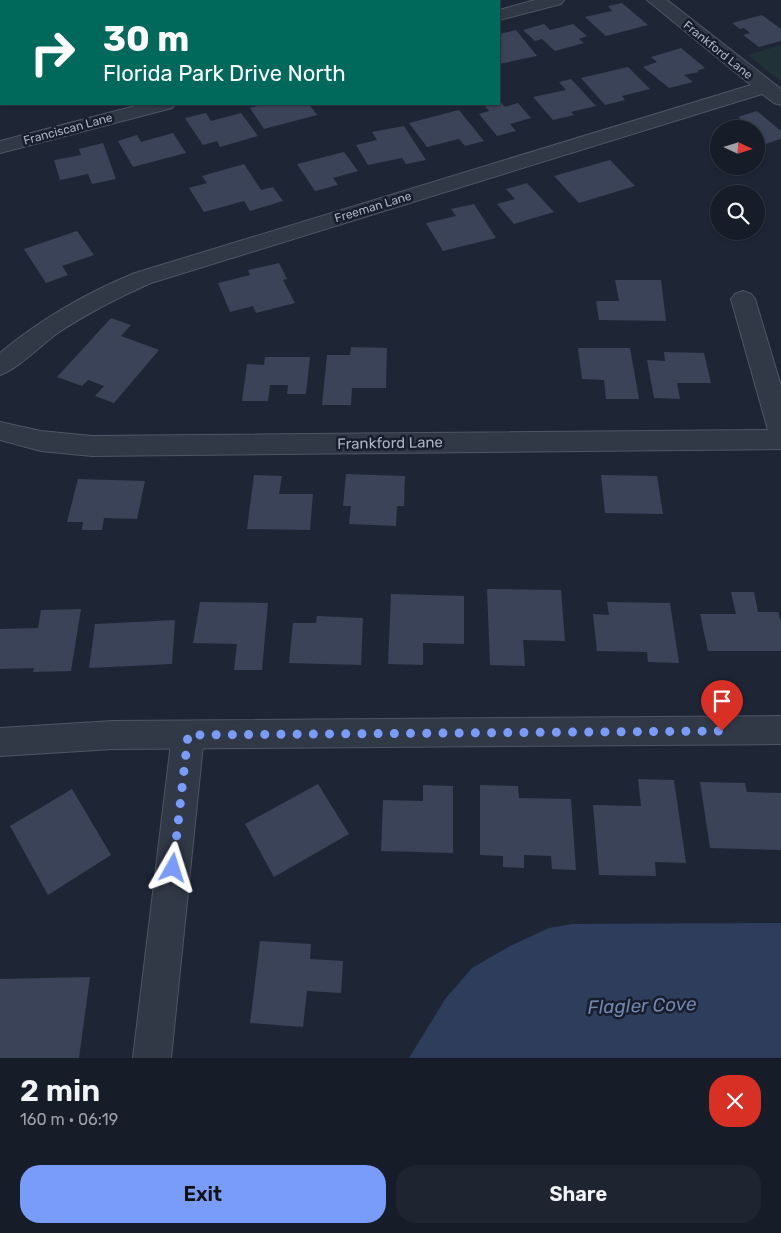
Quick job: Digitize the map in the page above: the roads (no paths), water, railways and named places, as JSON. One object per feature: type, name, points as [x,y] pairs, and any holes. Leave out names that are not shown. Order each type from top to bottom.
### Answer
[{"type":"street","points":[[500,15],[555,0]]},
{"type":"street","name":"Frankford Lane","points":[[656,0],[773,93]]},
{"type":"street","name":"Freeman Lane","points":[[0,366],[32,339],[62,319],[110,292],[143,278],[773,93]]},
{"type":"street","name":"Franciscan Lane","points":[[0,148],[161,105]]},
{"type":"street","points":[[743,300],[781,429]]},
{"type":"street","name":"Frankford Lane","points":[[0,431],[41,441],[100,446],[781,439]]},
{"type":"street","points":[[0,742],[113,735],[781,730]]},
{"type":"street","points":[[152,1058],[188,735]]},
{"type":"water","name":"Flagler Cove","points":[[781,923],[781,1058],[409,1058],[446,998],[472,968],[510,946],[549,928],[572,924]]}]
